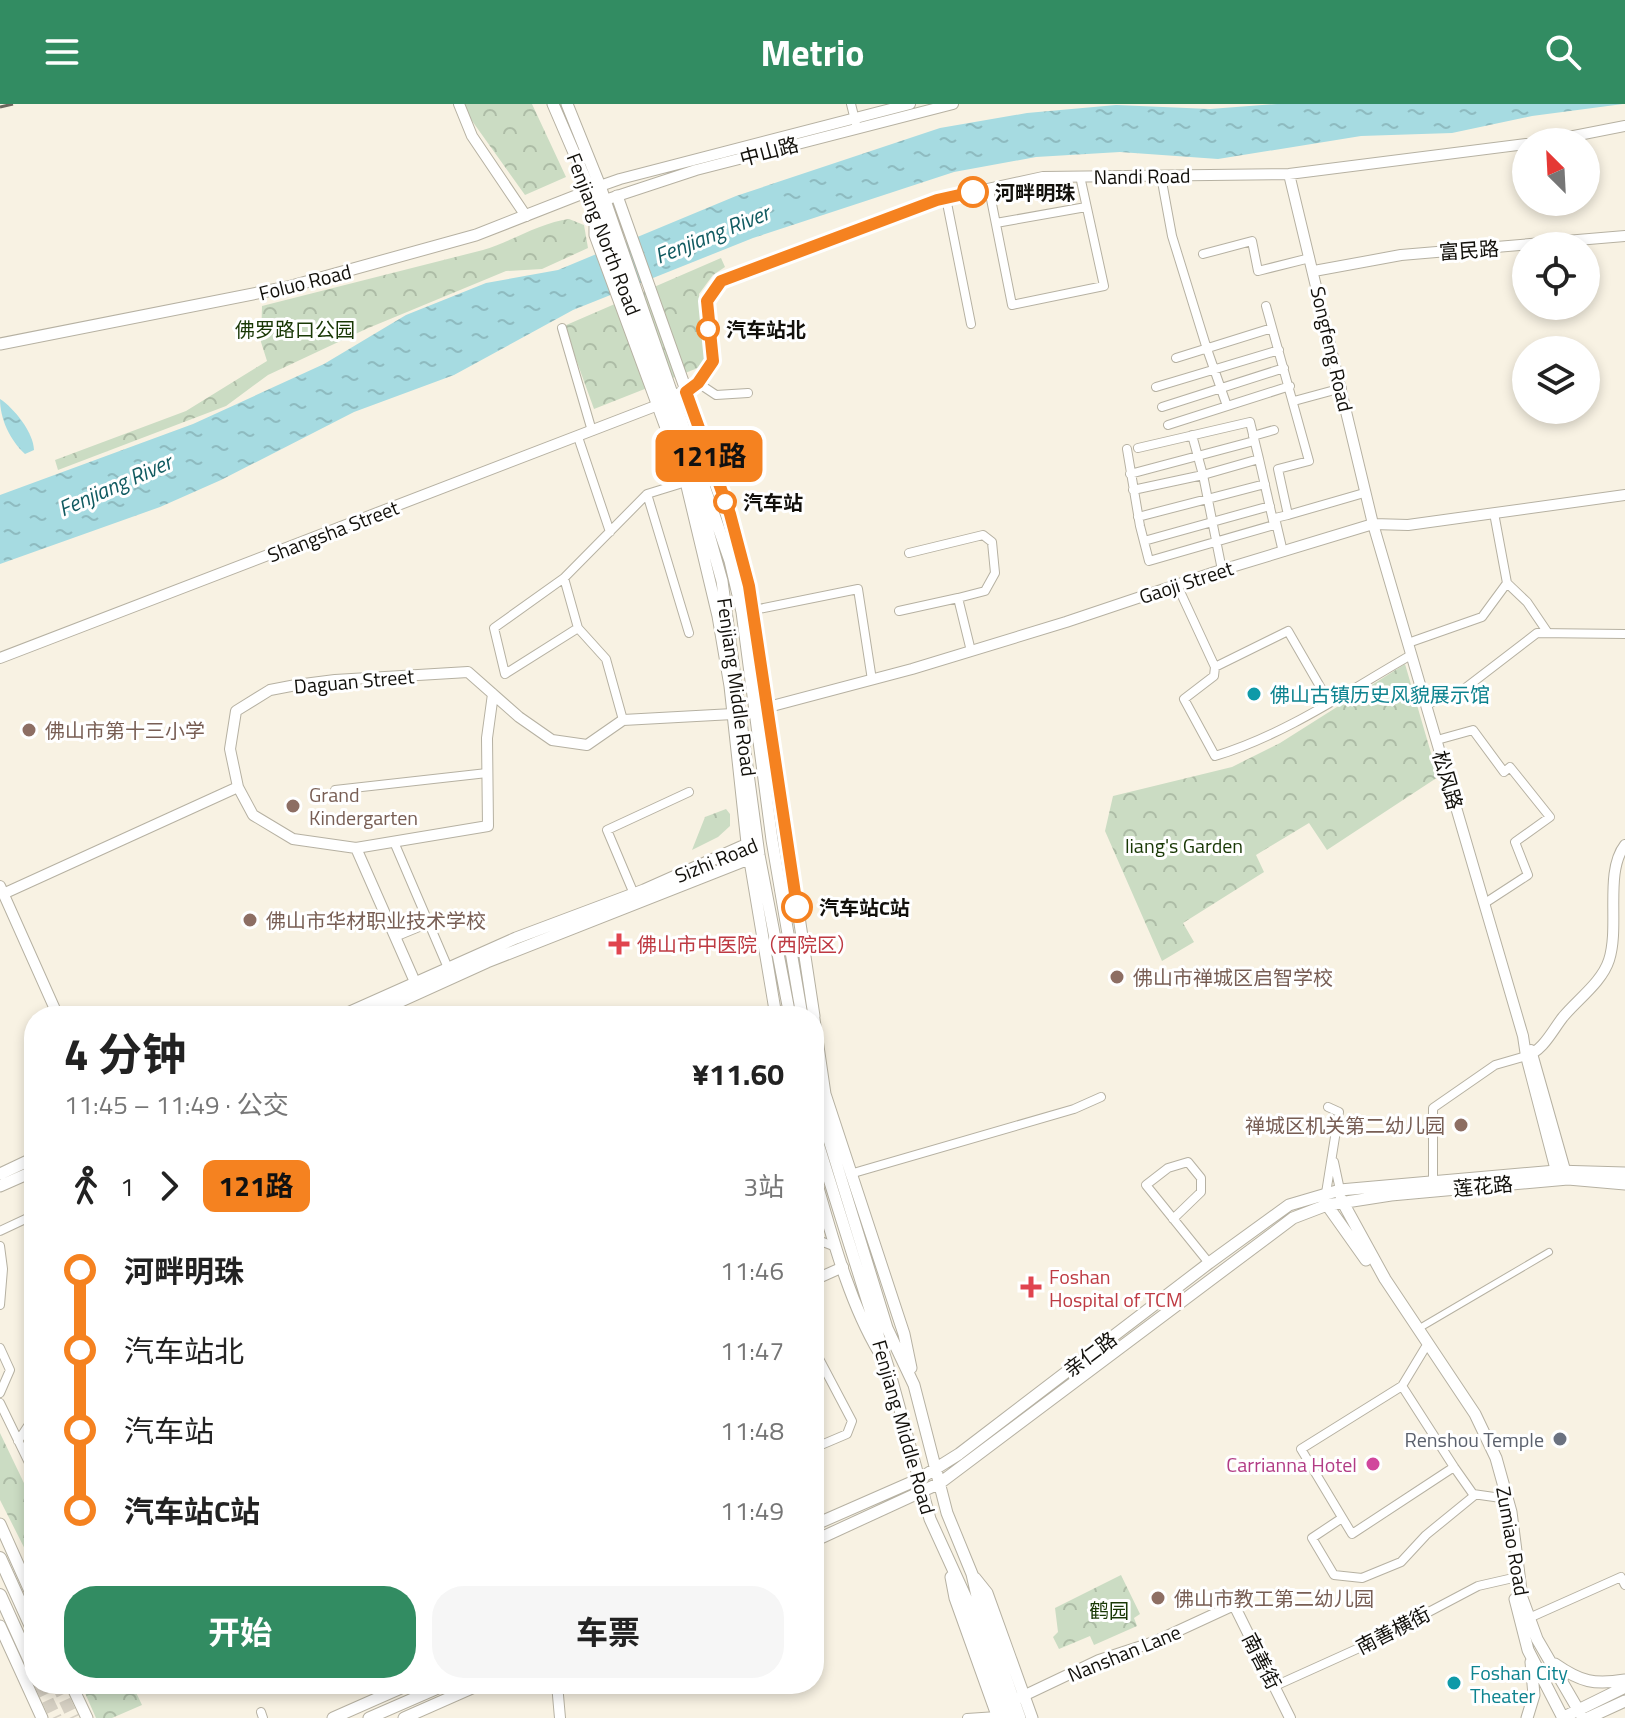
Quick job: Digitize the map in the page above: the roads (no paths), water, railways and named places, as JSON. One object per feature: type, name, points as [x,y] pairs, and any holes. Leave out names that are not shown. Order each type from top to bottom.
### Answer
[{"type":"highway","points":[[0,1558],[24,1611]]},
{"type":"highway","points":[[0,1595],[24,1648]]},
{"type":"main road","name":"Fenjiang North Road","points":[[553,104],[601,186]]},
{"type":"main road","name":"Fenjiang North Road","points":[[567,104],[601,186],[653,365]]},
{"type":"main road","name":"Foluo Road","points":[[0,344],[288,287],[462,239],[601,186]]},
{"type":"main road","points":[[605,201],[595,235],[653,365],[730,514],[812,1006]]},
{"type":"main road","points":[[605,201],[679,372],[671,398],[686,482],[718,616],[752,841]]},
{"type":"main road","name":"Fenjiang Middle Road","points":[[653,365],[671,398],[722,581],[752,841],[788,1006]]},
{"type":"main road","name":"Fenjiang Middle Road","points":[[761,708],[772,840],[800,1006]]},
{"type":"main road","name":"Sizhi Road","points":[[363,1006],[516,938],[634,894],[752,841],[772,840]]},
{"type":"main road","name":"Sizhi Road","points":[[756,861],[772,840]]},
{"type":"main road","points":[[390,1006],[579,925],[597,926],[756,861],[775,1006]]},
{"type":"main road","points":[[824,1087],[904,1334],[914,1385]]},
{"type":"main road","name":"Fenjiang Middle Road","points":[[824,1123],[887,1328],[914,1385],[947,1513],[1019,1699]]},
{"type":"main road","points":[[0,1174],[24,1163]]},
{"type":"main road","name":"Fenjiang Middle Road","points":[[824,1163],[889,1370],[930,1519],[967,1600],[1001,1717]]},
{"type":"main road","name":"莲花路","points":[[1341,1196],[1433,1183],[1625,1173]]},
{"type":"main road","points":[[0,1186],[24,1175]]},
{"type":"main road","name":"莲花路","points":[[1341,1196],[1562,1175],[1625,1184]]},
{"type":"main road","points":[[1326,1199],[1341,1196]]},
{"type":"main road","name":"Zumiao Road","points":[[1341,1196],[1385,1279],[1475,1414],[1496,1458],[1511,1512],[1522,1598],[1537,1639],[1583,1715]]},
{"type":"main road","name":"Zumiao Road","points":[[1326,1199],[1471,1417],[1491,1462],[1501,1498],[1515,1599],[1528,1650],[1562,1718]]},
{"type":"main road","name":"亲仁路","points":[[824,1521],[919,1479],[959,1454],[1289,1205],[1326,1199]]},
{"type":"main road","name":"亲仁路","points":[[824,1537],[940,1483],[1293,1218],[1326,1199]]},
{"type":"main road","points":[[824,1206],[869,1336],[889,1370]]},
{"type":"main road","points":[[0,1524],[24,1578]]},
{"type":"main road","points":[[0,1626],[24,1678]]},
{"type":"main road","points":[[1527,1718],[1534,1695],[1528,1650]]},
{"type":"main road","points":[[1549,1660],[1583,1681],[1625,1680]]},
{"type":"main road","points":[[1583,1715],[1625,1687]]},
{"type":"main road","points":[[31,1694],[42,1718]]},
{"type":"main road","points":[[76,1694],[87,1718]]},
{"type":"main road","points":[[333,1718],[387,1694]]},
{"type":"main road","points":[[369,1718],[424,1694]]},
{"type":"main road","points":[[404,1718],[458,1694]]},
{"type":"main road","points":[[1019,1699],[1020,1718]]},
{"type":"main road","points":[[1019,1699],[1032,1718]]},
{"type":"main road","points":[[1562,1718],[1608,1713],[1625,1701]]},
{"type":"street","points":[[459,104],[472,136],[526,216]]},
{"type":"street","points":[[851,104],[856,123]]},
{"type":"street","name":"中山路","points":[[605,201],[910,104]]},
{"type":"street","name":"中山路","points":[[601,186],[856,123],[953,104]]},
{"type":"street","points":[[1600,131],[1625,126]]},
{"type":"street","name":"Nandi Road","points":[[698,383],[713,361],[707,301],[721,281],[946,198],[1043,177],[1289,174],[1512,146]]},
{"type":"street","name":"Songfeng Road","points":[[1289,174],[1373,524]]},
{"type":"street","points":[[989,189],[1012,305],[1104,286],[1080,176]]},
{"type":"street","points":[[1161,176],[1172,236],[1227,406]]},
{"type":"street","points":[[946,198],[971,324]]},
{"type":"street","points":[[996,223],[1086,207]]},
{"type":"street","name":"富民路","points":[[1314,271],[1401,255],[1625,236]]},
{"type":"street","points":[[1203,254],[1252,241],[1258,271],[1310,258]]},
{"type":"street","points":[[1266,306],[1309,461],[1278,469],[1288,515]]},
{"type":"street","points":[[562,328],[592,431]]},
{"type":"street","points":[[1176,358],[1272,328]]},
{"type":"street","points":[[1156,387],[1279,350]]},
{"type":"street","points":[[1162,407],[1284,368]]},
{"type":"street","points":[[671,398],[698,383],[716,395],[748,393]]},
{"type":"street","points":[[1168,425],[1290,386]]},
{"type":"street","points":[[1294,401],[1342,388]]},
{"type":"street","name":"Shangsha Street","points":[[0,658],[578,437],[671,398]]},
{"type":"street","points":[[1127,449],[1149,561],[1274,525],[1250,422],[1138,448]]},
{"type":"street","points":[[1130,474],[1254,439],[1274,430]]},
{"type":"street","points":[[1192,435],[1209,499],[1222,570]]},
{"type":"street","points":[[578,437],[610,532]]},
{"type":"street","points":[[1133,490],[1259,459]]},
{"type":"street","points":[[578,628],[505,674],[494,628],[564,578],[647,494],[686,482]]},
{"type":"street","points":[[1138,517],[1265,484]]},
{"type":"street","points":[[1283,552],[1275,518],[1364,493]]},
{"type":"street","points":[[647,494],[689,633]]},
{"type":"street","name":"Gaoji Street","points":[[761,708],[971,651],[1373,524],[1408,525],[1625,495]]},
{"type":"street","points":[[1144,541],[1270,506]]},
{"type":"street","points":[[1494,513],[1507,583],[1527,602],[1548,633]]},
{"type":"street","name":"松风路","points":[[1373,524],[1529,1055]]},
{"type":"street","points":[[899,611],[985,591],[995,573],[992,542],[983,535],[909,553]]},
{"type":"street","points":[[564,578],[578,628],[606,659],[623,720],[733,714]]},
{"type":"street","points":[[1177,585],[1215,667],[1214,676],[1184,699],[1215,756],[1242,748],[1276,732],[1329,702],[1410,649],[1482,617],[1507,583]]},
{"type":"street","points":[[748,611],[858,589],[872,680]]},
{"type":"street","points":[[958,598],[971,651]]},
{"type":"street","points":[[1215,667],[1288,631],[1329,702]]},
{"type":"street","points":[[1426,704],[1455,696],[1537,633],[1625,634]]},
{"type":"street","name":"Daguan Street","points":[[238,787],[230,749],[236,711],[270,690],[335,680],[468,672],[519,717],[552,740],[587,745],[623,720]]},
{"type":"street","points":[[54,1006],[2,890],[238,787],[253,815],[293,839],[356,848],[488,826],[487,738],[493,694]]},
{"type":"street","points":[[1437,740],[1473,730],[1504,772],[1510,767],[1550,817],[1515,842],[1528,875],[1485,903]]},
{"type":"street","points":[[335,790],[487,773]]},
{"type":"street","points":[[634,894],[607,830],[689,792]]},
{"type":"street","points":[[394,842],[448,968]]},
{"type":"street","points":[[1433,1183],[1433,1108],[1495,1065],[1529,1055],[1606,970],[1614,927],[1616,860],[1625,845]]},
{"type":"street","points":[[356,848],[415,982]]},
{"type":"street","points":[[395,937],[429,923]]},
{"type":"street","points":[[1529,1055],[1562,1175]]},
{"type":"street","points":[[850,1174],[1074,1109],[1101,1097]]},
{"type":"street","points":[[1326,1199],[1339,1112],[1328,1107]]},
{"type":"street","points":[[1332,1157],[1341,1196]]},
{"type":"street","points":[[1173,1219],[1201,1192],[1201,1178],[1188,1162],[1168,1168],[1146,1185],[1173,1219],[1209,1263]]},
{"type":"street","points":[[0,1231],[24,1220]]},
{"type":"street","points":[[824,1243],[837,1248]]},
{"type":"street","points":[[0,1246],[3,1269],[0,1305]]},
{"type":"street","points":[[1418,1329],[1549,1252]]},
{"type":"street","points":[[824,1276],[843,1267]]},
{"type":"street","points":[[0,1348],[10,1370],[0,1393]]},
{"type":"street","points":[[1425,1348],[1402,1386],[1301,1449],[1352,1534],[1454,1467]]},
{"type":"street","points":[[824,1368],[852,1421],[847,1434],[824,1444]]},
{"type":"street","points":[[1402,1386],[1475,1495]]},
{"type":"street","points":[[0,1403],[24,1453]]},
{"type":"street","points":[[18,1441],[24,1433]]},
{"type":"street","points":[[1342,1518],[1312,1538],[1334,1575],[1362,1578],[1401,1562],[1426,1535],[1475,1495],[1501,1498]]},
{"type":"street","points":[[1529,1618],[1621,1577],[1625,1585]]},
{"type":"street","name":"南善横街","points":[[1275,1686],[1368,1644],[1478,1586],[1513,1578]]},
{"type":"street","name":"Nanshan Lane","points":[[1019,1699],[1099,1660],[1154,1642],[1234,1605]]},
{"type":"street","name":"南善街","points":[[1234,1605],[1290,1718]]},
{"type":"street","points":[[558,1694],[560,1718]]},
{"type":"street","points":[[967,1718],[1001,1717]]},
{"type":"water","name":"Fenjiang River","points":[[1277,104],[1623,104],[1532,116],[1452,133],[1361,136],[1218,159],[1120,152],[1036,157],[954,172],[753,238],[573,310],[454,375],[354,412],[221,480],[160,507],[0,564],[0,495],[193,424],[324,364],[406,315],[486,283],[558,270],[736,196],[940,128],[1027,113],[1116,105],[1210,109]]},
{"type":"water","points":[[0,399],[22,422],[31,436],[34,450],[25,454],[15,442],[4,422]]},
{"type":"tunnel","points":[[45,1694],[56,1718]]},
{"type":"tunnel","points":[[62,1694],[73,1718]]},
{"type":"railway","points":[[0,107],[13,104]]},
{"type":"place","name":"河畔明珠","points":[[973,192]]},
{"type":"place","name":"汽车站北","points":[[708,329]]},
{"type":"place","name":"汽车站","points":[[725,502]]},
{"type":"place","name":"佛山古镇历史风貌展示馆","points":[[1254,694]]},
{"type":"place","name":"佛山市第十三小学","points":[[29,730]]},
{"type":"place","name":"Grand Kindergarten","points":[[293,806]]},
{"type":"place","name":"汽车站C站","points":[[797,907]]},
{"type":"place","name":"佛山市华材职业技术学校","points":[[250,920]]},
{"type":"place","name":"佛山市中医院（西院区）","points":[[619,944]]},
{"type":"place","name":"佛山市禅城区启智学校","points":[[1117,977]]},
{"type":"place","name":"禅城区机关第二幼儿园","points":[[1461,1125]]},
{"type":"place","name":"Foshan Hospital of TCM","points":[[1031,1287]]},
{"type":"place","name":"Renshou Temple","points":[[1560,1439]]},
{"type":"place","name":"Carrianna Hotel","points":[[1373,1464]]},
{"type":"place","name":"佛山市教工第二幼儿园","points":[[1158,1598]]},
{"type":"place","name":"Foshan City Theater","points":[[1454,1683]]},
{"type":"park label","name":"佛罗路口公园","points":[[295,329]]},
{"type":"park label","name":"liang's Garden","points":[[1184,845]]},
{"type":"park label","name":"鹤园","points":[[1109,1610]]}]
